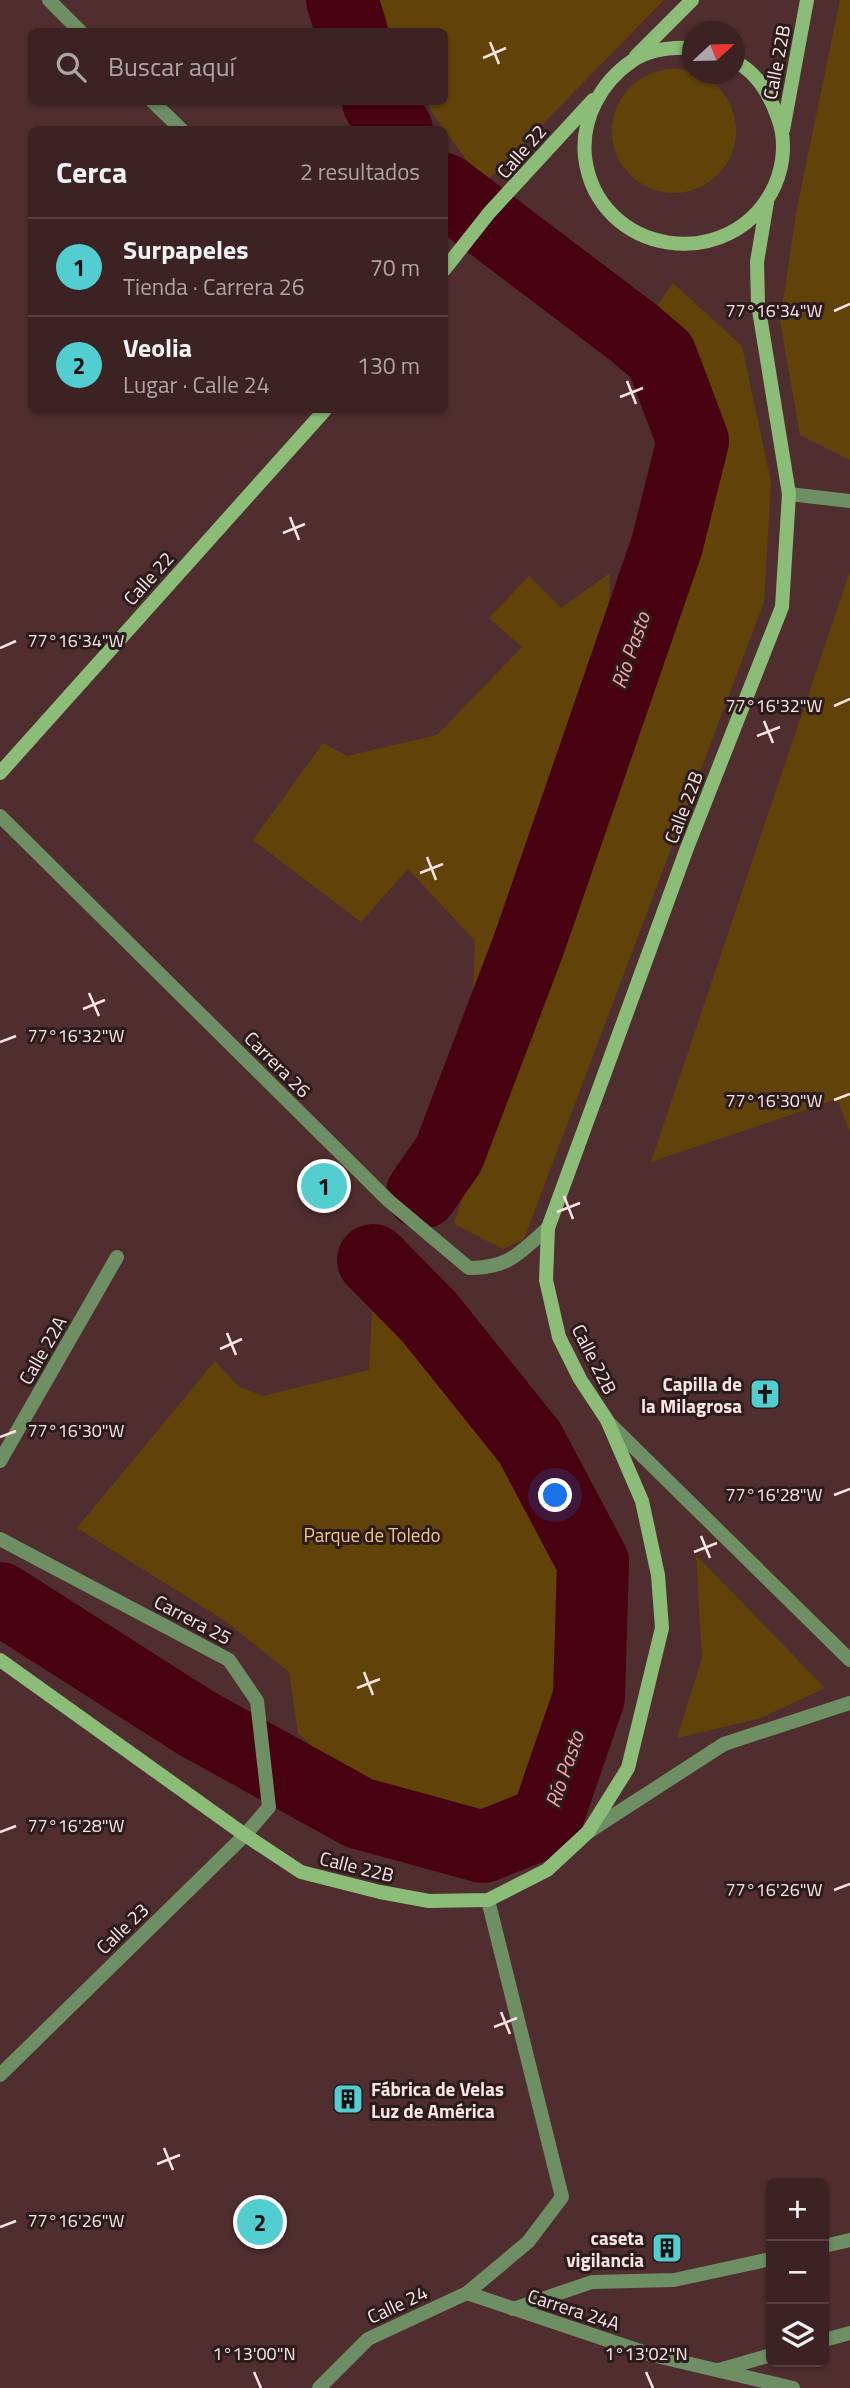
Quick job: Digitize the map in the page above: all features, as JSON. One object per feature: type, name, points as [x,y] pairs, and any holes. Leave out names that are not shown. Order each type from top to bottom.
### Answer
[{"type":"main road","points":[[632,60],[692,0]]},
{"type":"main road","name":"Calle 22B","points":[[783,132],[807,0]]},
{"type":"main road","points":[[632,60],[669,47],[682,48]]},
{"type":"main road","name":"Calle 22","points":[[448,265],[489,213],[632,60]]},
{"type":"main road","points":[[601,91],[587,122],[585,157],[595,190],[616,218],[645,237],[678,245],[712,242],[743,227],[767,202],[781,171],[783,132],[770,94],[745,67]]},
{"type":"main road","name":"Calle 22B","points":[[0,1660],[244,1835],[301,1872],[429,1901],[488,1900],[547,1870],[588,1832],[628,1768],[662,1629],[658,1575],[642,1501],[607,1420],[580,1379],[559,1337],[546,1280],[548,1228],[687,848],[782,607],[789,494],[758,304],[757,262],[767,202]]},
{"type":"main road","name":"Calle 22","points":[[0,773],[322,413]]},
{"type":"street","points":[[49,0],[77,28]]},
{"type":"street","points":[[156,105],[178,126]]},
{"type":"street","points":[[789,494],[850,501]]},
{"type":"street","name":"Carrera 26","points":[[0,816],[389,1201],[469,1269],[503,1265],[548,1228]]},
{"type":"street","name":"Calle 22A","points":[[0,1461],[117,1256]]},
{"type":"street","points":[[607,1420],[850,1660]]},
{"type":"street","name":"Carrera 25","points":[[0,1539],[229,1660],[257,1701],[269,1807]]},
{"type":"street","points":[[588,1832],[724,1744],[850,1703]]},
{"type":"street","name":"Calle 23","points":[[0,2075],[244,1835],[269,1807]]},
{"type":"street","name":"Calle 24","points":[[319,2388],[368,2339],[467,2293],[528,2242],[562,2197],[488,1900]]},
{"type":"street","points":[[829,2245],[850,2239]]},
{"type":"street","points":[[513,2309],[592,2282],[674,2280],[766,2260]]},
{"type":"street","name":"Carrera 24A","points":[[467,2293],[652,2355],[793,2388]]},
{"type":"street","points":[[829,2339],[850,2333]]},
{"type":"street","points":[[717,2371],[766,2356]]},
{"type":"green space","points":[[378,0],[664,0],[484,184],[448,135],[448,126],[442,126],[428,105],[448,105],[448,28],[385,28],[381,20]]},
{"type":"green space","points":[[840,0],[850,0],[850,460],[800,435],[780,320],[797,208]]},
{"type":"green space","points":[[662,70],[682,70],[682,84],[715,84],[726,96],[735,119],[735,143],[726,166],[709,183],[686,192],[662,192],[639,183],[622,166],[613,143],[613,119],[622,96],[639,79]]},
{"type":"green space","points":[[673,283],[742,346],[771,482],[764,602],[524,1239],[503,1249],[454,1224],[667,545],[693,441],[661,356],[634,333],[654,311]]},
{"type":"green space","points":[[850,571],[850,1132],[837,1099],[651,1162]]},
{"type":"green space","points":[[610,573],[607,669],[532,895],[473,991],[475,941],[408,869],[361,922],[253,840],[323,743],[347,756],[437,735],[522,647],[489,618],[529,576],[561,608]]},
{"type":"green space","name":"Parque de Toledo","points":[[373,1291],[398,1299],[478,1400],[537,1505],[572,1580],[577,1653],[558,1733],[530,1799],[489,1821],[401,1803],[330,1764],[298,1733],[289,1672],[224,1620],[77,1528],[215,1361],[238,1386],[263,1396],[369,1370]]},
{"type":"green space","points":[[696,1555],[825,1688],[761,1718],[677,1738],[702,1658]]},
{"type":"waterway","name":"Río Pasto","points":[[342,0],[351,28]]},
{"type":"waterway","name":"Río Pasto","points":[[380,105],[394,126]]},
{"type":"waterway","name":"Río Pasto","points":[[422,1193],[449,1154],[529,944],[667,545],[693,441],[661,356],[448,192]]},
{"type":"waterway","name":"Río Pasto","points":[[0,1598],[196,1723],[359,1813],[483,1847],[546,1822],[589,1697],[593,1562],[530,1443],[429,1317],[373,1260]]},
{"type":"place","name":"Surpapeles","points":[[324,1186]]},
{"type":"place","name":"Capilla de la Milagrosa","points":[[765,1394]]},
{"type":"place","name":"Fábrica de Velas Luz de América","points":[[348,2099]]},
{"type":"place","name":"Veolia","points":[[260,2222]]},
{"type":"place","name":"caseta vigilancia","points":[[667,2248]]}]
